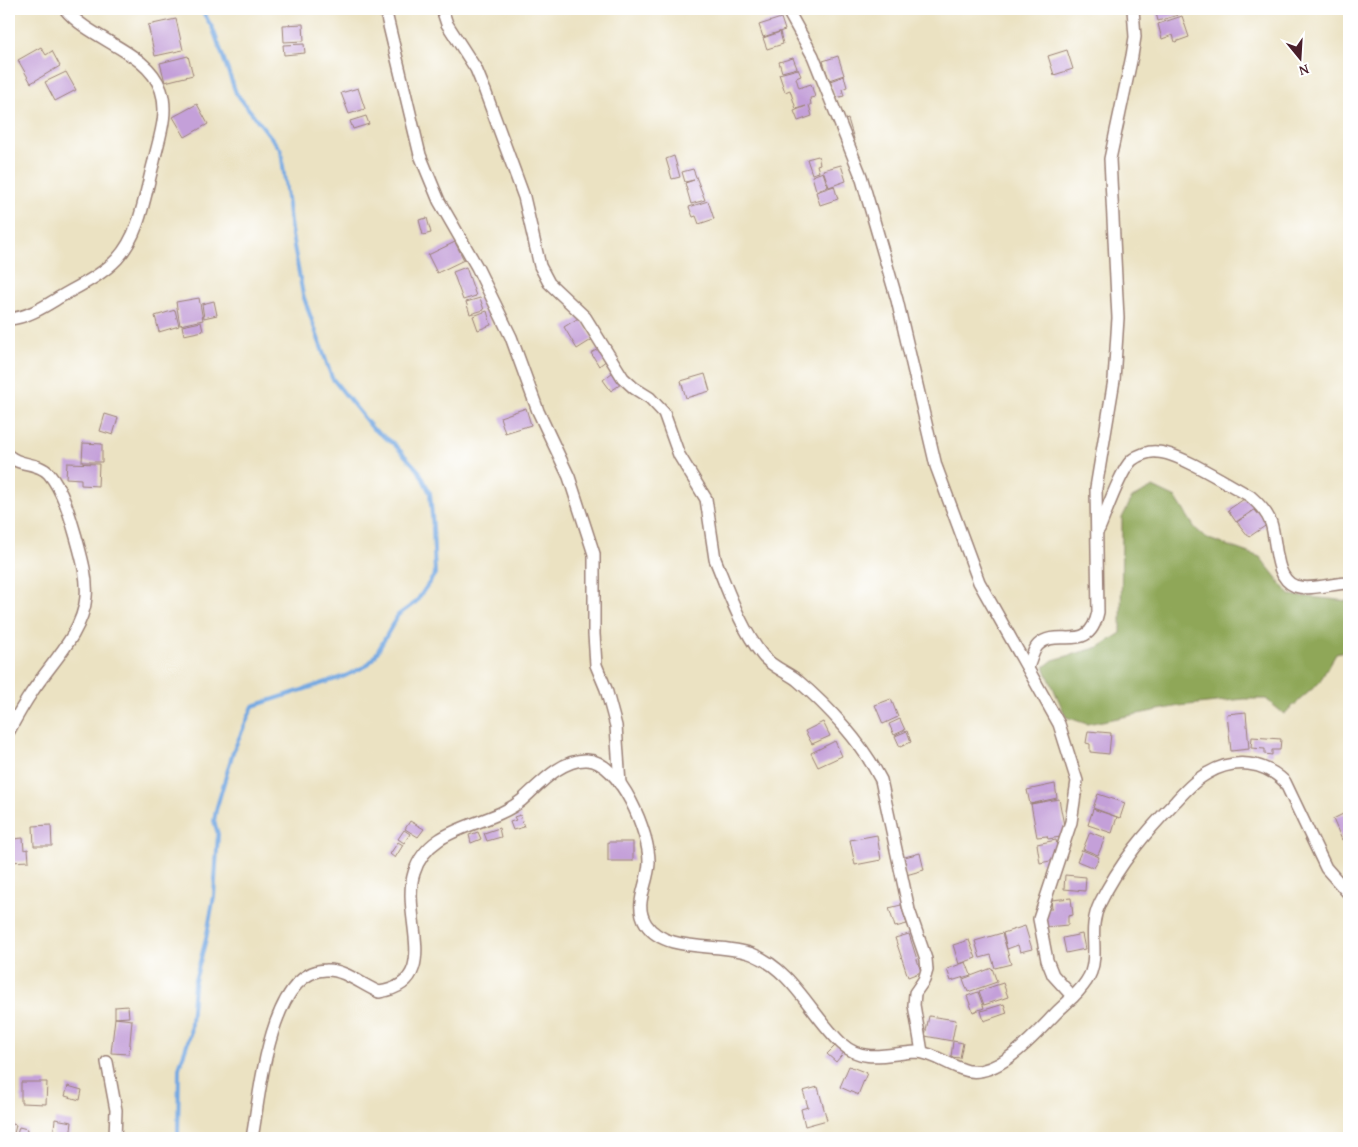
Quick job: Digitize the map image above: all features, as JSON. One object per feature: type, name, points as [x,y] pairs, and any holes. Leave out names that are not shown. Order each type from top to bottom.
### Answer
[{"type":"street","points":[[9,319],[35,311],[94,276],[116,260],[130,242],[139,219],[162,129],[164,110],[161,90],[151,72],[138,59],[75,22],[65,9]]},
{"type":"street","points":[[385,9],[420,155],[439,201],[477,267],[511,337],[538,411],[569,477],[594,554],[596,665],[606,689],[616,726],[620,784]]},
{"type":"street","points":[[442,9],[447,24],[476,69],[485,90],[524,197],[540,266],[549,283],[585,317],[623,378],[650,398],[664,413],[679,455],[706,499],[715,559],[738,613],[764,656],[796,679],[825,707],[872,763],[881,780],[909,910],[926,959],[927,970],[924,980],[915,993],[914,1005],[922,1052]]},
{"type":"street","points":[[787,9],[813,56],[861,176],[897,300],[936,466],[979,582],[1059,724],[1077,781],[1071,822],[1039,920],[1047,960],[1053,975],[1073,997]]},
{"type":"street","points":[[1028,667],[1037,646],[1046,640],[1085,635],[1093,630],[1098,612],[1096,488],[1114,380],[1118,318],[1110,159],[1135,37],[1133,9]]},
{"type":"street","points":[[1096,533],[1125,470],[1132,460],[1143,454],[1157,452],[1172,456],[1250,496],[1258,503],[1271,523],[1281,569],[1290,583],[1295,586],[1308,587],[1349,583]]},
{"type":"street","points":[[9,456],[13,460],[34,465],[48,472],[57,486],[72,522],[80,553],[86,597],[78,625],[31,692],[9,731]]},
{"type":"street","points":[[252,1138],[273,1025],[289,993],[304,976],[318,970],[340,972],[379,992],[400,987],[416,967],[410,906],[414,874],[424,854],[443,836],[494,817],[520,802],[538,784],[572,762],[589,760],[605,767],[620,784],[644,832],[649,862],[639,908],[647,927],[664,940],[685,945],[724,947],[754,955],[784,975],[843,1045],[861,1056],[874,1058],[922,1052],[967,1071],[981,1072],[998,1064],[1023,1046],[1073,997],[1091,973],[1092,920],[1110,882],[1144,834],[1187,789],[1207,773],[1233,764],[1262,765],[1276,773],[1285,782],[1326,868],[1349,894]]},
{"type":"street","points":[[107,1062],[116,1110],[116,1138]]},
{"type":"green space","points":[[1153,487],[1176,498],[1195,528],[1206,538],[1260,557],[1290,595],[1349,601],[1349,650],[1336,653],[1319,683],[1284,714],[1266,699],[1244,699],[1179,706],[1087,724],[1066,717],[1044,667],[1053,660],[1099,647],[1121,633],[1122,518],[1132,498]]},
{"type":"building","points":[[1155,9],[1176,9],[1178,15],[1158,21]]},
{"type":"building","points":[[1182,16],[1189,37],[1175,42],[1173,35],[1162,39],[1158,24]]},
{"type":"building","points":[[781,18],[785,30],[763,37],[759,25]]},
{"type":"building","points":[[176,19],[183,50],[155,56],[148,25]]},
{"type":"building","points":[[303,24],[304,41],[284,42],[283,25]]},
{"type":"building","points":[[780,32],[783,44],[767,49],[763,38]]},
{"type":"building","points":[[304,44],[305,53],[284,55],[283,45]]},
{"type":"building","points":[[41,47],[46,55],[52,51],[60,66],[31,83],[18,60]]},
{"type":"building","points":[[1067,50],[1073,69],[1054,75],[1048,56]]},
{"type":"building","points":[[188,56],[193,75],[165,82],[160,63]]},
{"type":"building","points":[[838,56],[844,75],[829,80],[823,61]]},
{"type":"building","points":[[793,58],[797,68],[782,72],[779,62]]},
{"type":"building","points":[[798,69],[801,76],[796,78],[799,88],[811,84],[815,97],[810,98],[811,105],[809,105],[812,116],[798,121],[794,111],[806,106],[796,109],[790,90],[785,92],[779,74]]},
{"type":"building","points":[[66,72],[76,90],[55,101],[45,82]]},
{"type":"building","points":[[844,76],[847,87],[842,89],[844,96],[836,98],[830,81]]},
{"type":"building","points":[[358,88],[365,109],[349,114],[341,93]]},
{"type":"building","points":[[197,104],[208,124],[185,137],[173,117]]},
{"type":"building","points":[[366,116],[369,124],[353,129],[350,121]]},
{"type":"building","points":[[848,119],[854,139],[849,141],[842,121]]},
{"type":"building","points":[[674,156],[680,177],[672,179],[666,159]]},
{"type":"building","points":[[818,156],[820,164],[817,165],[819,172],[812,174],[807,159]]},
{"type":"building","points":[[841,165],[846,181],[829,187],[823,170]]},
{"type":"building","points":[[693,169],[705,200],[691,204],[685,183],[694,180],[685,182],[682,172]]},
{"type":"building","points":[[823,172],[828,187],[816,190],[812,176]]},
{"type":"building","points":[[834,186],[838,199],[820,205],[816,192]]},
{"type":"building","points":[[708,201],[714,219],[699,224],[696,216],[693,217],[689,207]]},
{"type":"building","points":[[427,218],[431,233],[423,235],[419,220]]},
{"type":"building","points":[[455,242],[464,260],[437,273],[428,255]]},
{"type":"building","points":[[466,267],[476,296],[463,300],[453,272]]},
{"type":"building","points":[[199,298],[203,320],[180,325],[176,302]]},
{"type":"building","points":[[480,298],[484,310],[470,314],[466,302]]},
{"type":"building","points":[[214,301],[217,315],[204,318],[202,304]]},
{"type":"building","points":[[175,310],[179,326],[159,332],[155,316]]},
{"type":"building","points":[[487,311],[491,325],[478,330],[473,316]]},
{"type":"building","points":[[580,317],[593,339],[577,349],[564,327]]},
{"type":"building","points":[[201,322],[203,331],[184,335],[182,326]]},
{"type":"building","points":[[600,348],[607,360],[599,366],[591,353]]},
{"type":"building","points":[[613,372],[621,384],[611,391],[603,380]]},
{"type":"building","points":[[705,374],[710,391],[686,398],[681,381]]},
{"type":"building","points":[[526,408],[531,425],[505,433],[500,417]]},
{"type":"building","points":[[105,414],[118,418],[113,435],[100,431]]},
{"type":"building","points":[[83,443],[102,444],[102,462],[82,462]]},
{"type":"building","points":[[67,463],[99,464],[98,486],[81,485],[81,479],[66,478]]},
{"type":"building","points":[[1247,497],[1255,509],[1236,522],[1228,510]]},
{"type":"building","points":[[1256,509],[1268,524],[1249,537],[1237,522]]},
{"type":"building","points":[[891,699],[898,717],[883,724],[875,705]]},
{"type":"building","points":[[1246,712],[1249,749],[1231,751],[1227,714]]},
{"type":"building","points":[[900,719],[905,730],[894,735],[889,724]]},
{"type":"building","points":[[823,722],[830,736],[812,744],[805,731]]},
{"type":"building","points":[[907,731],[911,742],[900,747],[895,736]]},
{"type":"building","points":[[1088,731],[1111,733],[1109,754],[1090,752],[1090,744],[1086,743]]},
{"type":"building","points":[[1252,737],[1281,739],[1280,750],[1272,750],[1272,755],[1265,754],[1265,749],[1251,748]]},
{"type":"building","points":[[835,741],[842,756],[818,767],[811,753]]},
{"type":"building","points":[[1055,784],[1057,798],[1030,804],[1027,790]]},
{"type":"building","points":[[1098,794],[1125,803],[1120,818],[1093,808]]},
{"type":"building","points":[[1059,799],[1066,836],[1048,839],[1047,836],[1037,837],[1031,804]]},
{"type":"building","points":[[1093,809],[1117,817],[1112,833],[1088,825]]},
{"type":"building","points":[[1349,811],[1349,837],[1342,840],[1333,819]]},
{"type":"building","points":[[520,815],[524,827],[513,830],[510,822],[516,820],[514,817]]},
{"type":"building","points":[[410,821],[424,829],[418,837],[405,829]]},
{"type":"building","points":[[51,825],[52,846],[34,846],[33,826]]},
{"type":"building","points":[[499,828],[501,837],[487,841],[484,833]]},
{"type":"building","points":[[404,830],[410,834],[404,843],[398,839]]},
{"type":"building","points":[[478,832],[481,839],[471,843],[469,835]]},
{"type":"building","points":[[1090,832],[1105,838],[1098,855],[1083,849]]},
{"type":"building","points":[[9,835],[12,835],[13,839],[23,838],[24,850],[28,849],[29,861],[9,862]]},
{"type":"building","points":[[877,835],[881,860],[855,865],[850,840]]},
{"type":"building","points":[[1056,840],[1059,854],[1054,855],[1055,860],[1040,863],[1037,844]]},
{"type":"building","points":[[398,842],[403,845],[395,858],[390,854]]},
{"type":"building","points":[[608,842],[633,842],[633,861],[608,861]]},
{"type":"building","points":[[1082,850],[1099,857],[1094,868],[1077,861]]},
{"type":"building","points":[[1349,852],[1349,864],[1345,854]]},
{"type":"building","points":[[920,853],[924,870],[906,875],[901,858]]},
{"type":"building","points":[[1065,875],[1086,877],[1085,891],[1064,889]]},
{"type":"building","points":[[1071,898],[1073,915],[1068,916],[1068,925],[1046,927],[1045,909],[1052,909],[1051,900]]},
{"type":"building","points":[[901,905],[907,924],[895,927],[889,908]]},
{"type":"building","points":[[1025,926],[1032,949],[1020,952],[1018,945],[1007,949],[1003,933]]},
{"type":"building","points":[[1002,933],[1011,964],[995,968],[991,955],[980,958],[975,941]]},
{"type":"building","points":[[909,934],[921,972],[908,977],[895,938]]},
{"type":"building","points":[[1082,934],[1085,949],[1066,953],[1063,938]]},
{"type":"building","points":[[969,940],[976,958],[959,964],[953,945]]},
{"type":"building","points":[[966,962],[971,975],[951,981],[947,969]]},
{"type":"building","points":[[992,968],[997,982],[968,992],[963,979]]},
{"type":"building","points":[[1003,983],[1008,997],[984,1005],[979,991]]},
{"type":"building","points":[[978,992],[984,1008],[973,1012],[967,996]]},
{"type":"building","points":[[1004,1004],[1007,1013],[984,1021],[981,1011]]},
{"type":"building","points":[[128,1006],[129,1017],[115,1018],[115,1007]]},
{"type":"building","points":[[929,1016],[956,1020],[952,1041],[925,1036]]},
{"type":"building","points":[[115,1018],[132,1020],[129,1054],[111,1053]]},
{"type":"building","points":[[953,1041],[963,1043],[960,1058],[951,1057]]},
{"type":"building","points":[[837,1044],[845,1051],[836,1062],[827,1054]]},
{"type":"building","points":[[849,1066],[867,1073],[858,1095],[840,1087]]},
{"type":"building","points":[[21,1082],[47,1082],[46,1104],[21,1103]]},
{"type":"building","points":[[68,1086],[82,1090],[80,1100],[65,1096]]},
{"type":"building","points":[[818,1087],[827,1120],[805,1126],[801,1109],[808,1107],[803,1091]]},
{"type":"building","points":[[55,1119],[72,1122],[70,1138],[53,1138]]},
{"type":"building","points":[[9,1123],[16,1125],[13,1138],[9,1138]]},
{"type":"building","points":[[19,1127],[27,1129],[25,1138],[16,1138]]},
{"type":"waterway","points":[[178,1138],[179,1068],[190,1035],[194,984],[206,939],[214,896],[218,834],[214,821],[233,752],[253,706],[345,676],[366,666],[374,658],[398,615],[416,602],[435,574],[430,493],[419,471],[393,443],[373,429],[332,378],[303,295],[291,230],[281,150],[236,93],[213,29],[201,9]]}]
